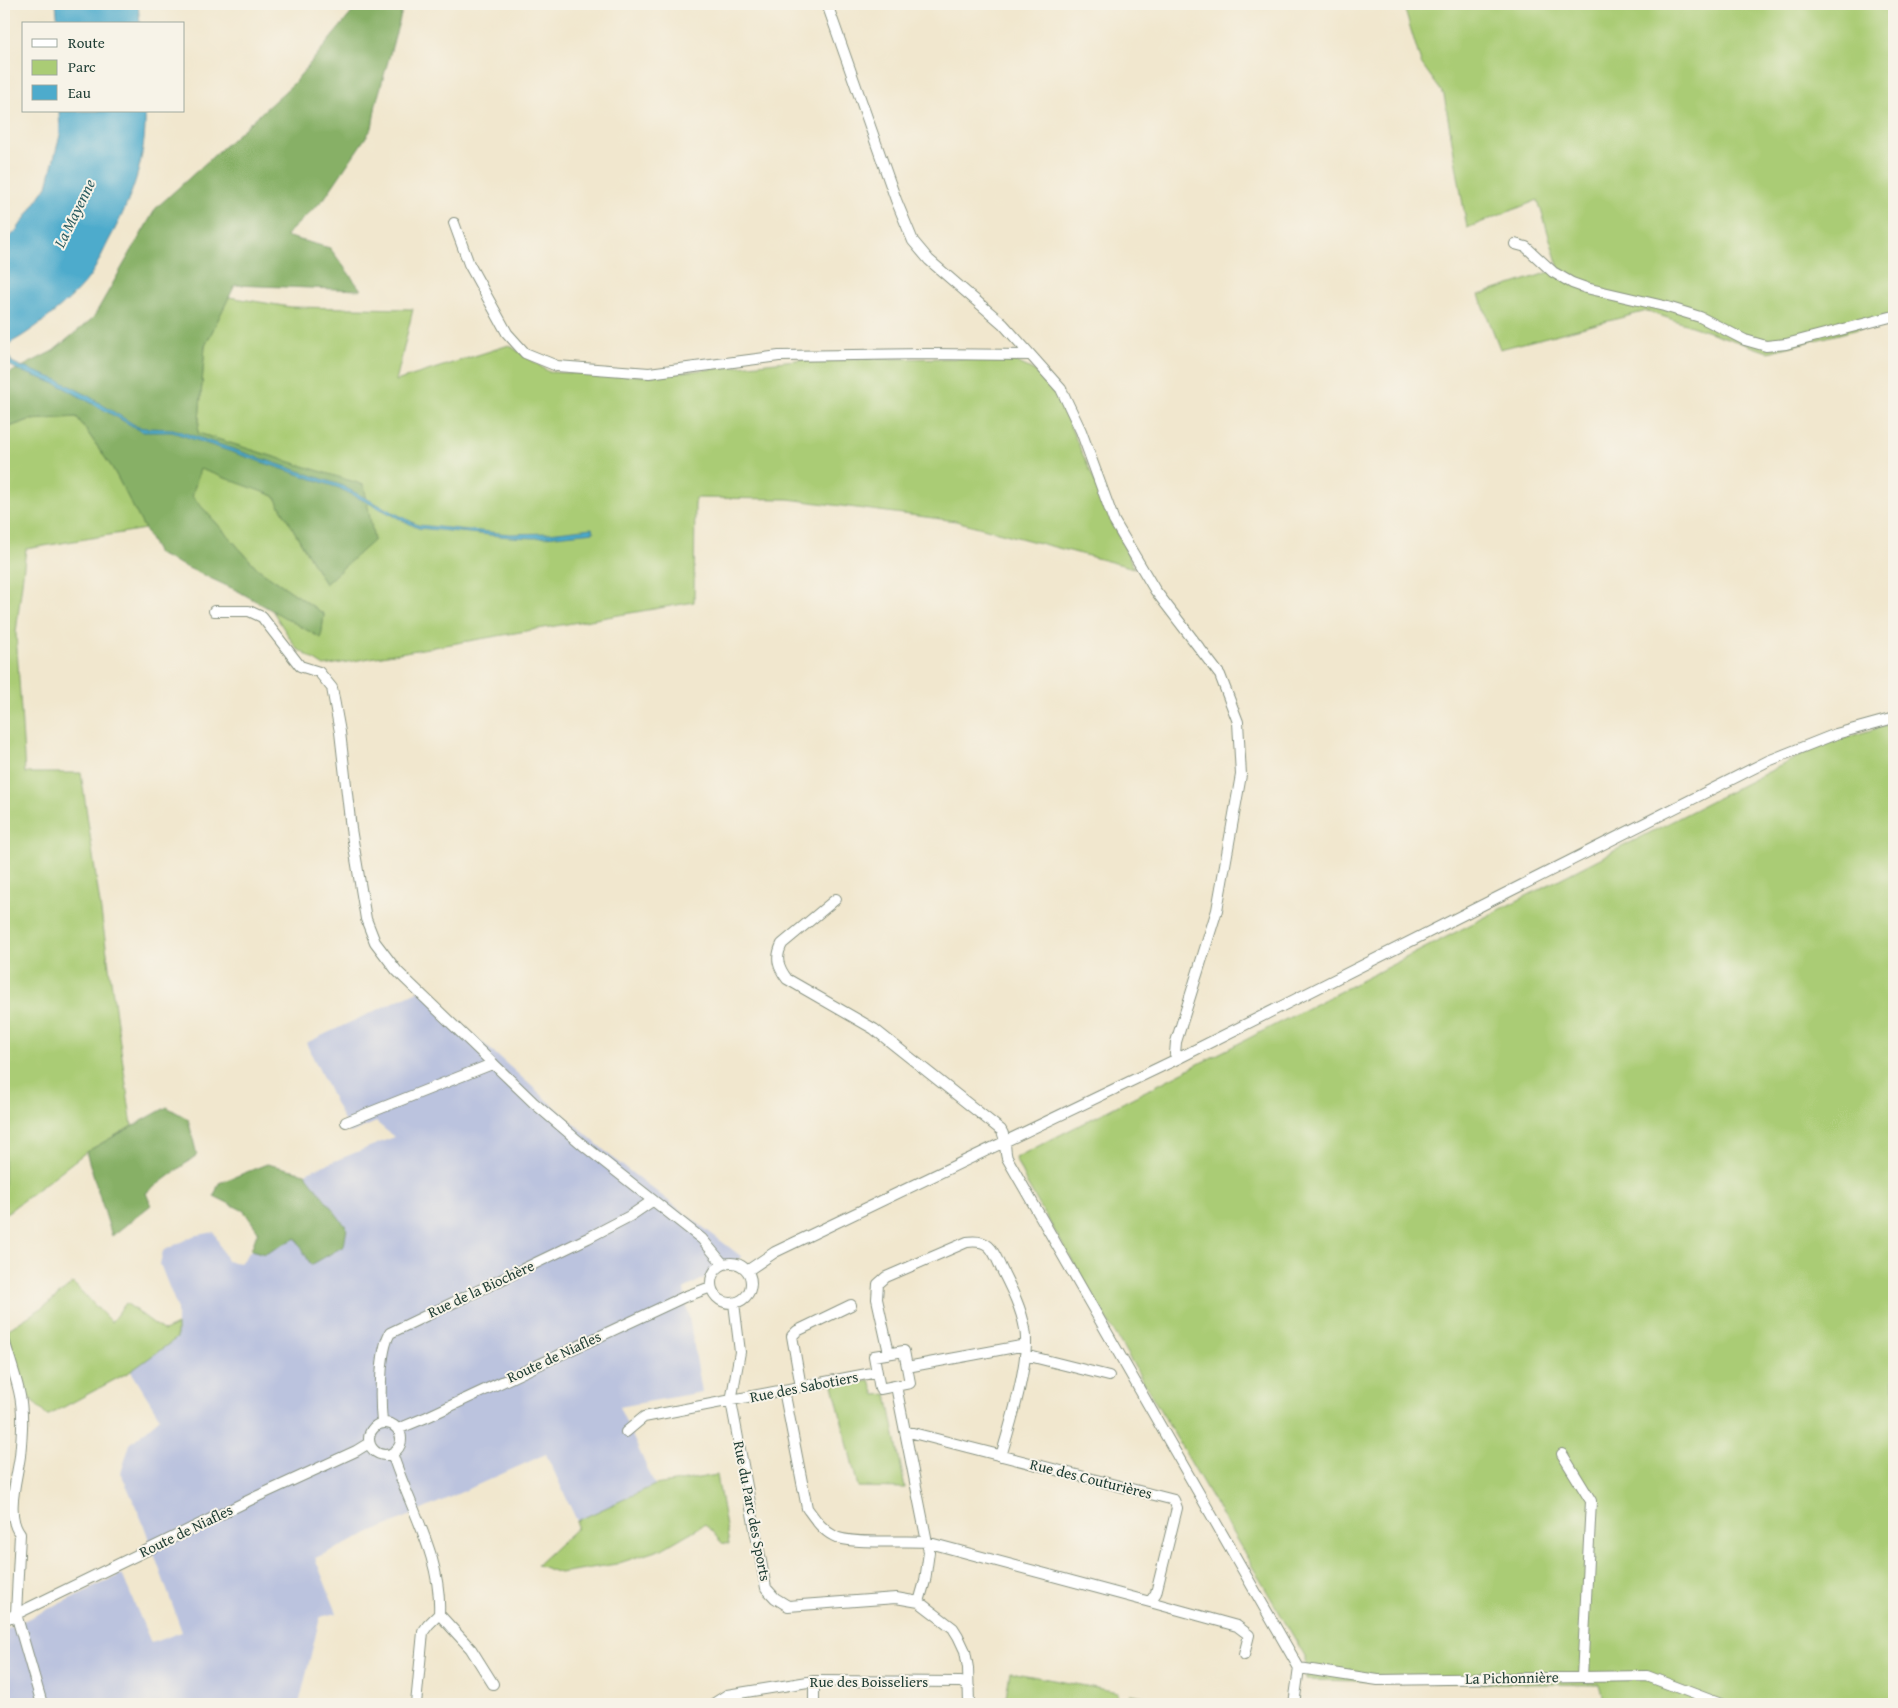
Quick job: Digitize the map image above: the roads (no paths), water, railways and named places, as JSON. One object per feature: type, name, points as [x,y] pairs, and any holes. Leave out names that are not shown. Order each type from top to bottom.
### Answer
[{"type":"street","points":[[827,4],[896,200],[913,241],[929,260],[1003,324],[1061,389],[1081,431],[1114,521],[1155,590],[1220,675],[1238,722],[1242,775],[1236,812],[1217,910],[1176,1042],[1175,1054],[1177,1059]]},
{"type":"street","points":[[454,223],[468,264],[507,333],[525,353],[557,366],[649,373],[779,356],[1030,355]]},
{"type":"street","points":[[1515,244],[1526,247],[1554,272],[1572,283],[1700,317],[1745,340],[1766,346],[1786,344],[1894,316]]},
{"type":"street","points":[[214,611],[243,610],[262,616],[300,666],[319,672],[332,688],[340,732],[350,829],[366,919],[376,942],[397,971],[492,1064],[576,1139],[702,1239],[724,1264]]},
{"type":"street","points":[[747,1271],[775,1252],[1177,1059],[1768,761],[1836,734],[1894,718]]},
{"type":"street","points":[[836,899],[782,944],[777,954],[779,967],[787,979],[874,1029],[1001,1130],[1005,1136],[1004,1149],[1008,1158],[1299,1668],[1294,1704]]},
{"type":"street","points":[[346,1122],[492,1064]]},
{"type":"street","name":"Rue de la Biochère","points":[[382,1423],[380,1403],[384,1349],[390,1333],[588,1238],[630,1216],[652,1201]]},
{"type":"street","points":[[889,1353],[877,1299],[878,1284],[886,1277],[967,1242],[979,1240],[992,1248],[1018,1303],[1026,1330],[1023,1372],[1001,1456]]},
{"type":"street","points":[[736,1263],[747,1271],[750,1277],[750,1290],[746,1296],[734,1303],[717,1298],[711,1287],[712,1276],[718,1267],[724,1264],[736,1263]]},
{"type":"street","name":"Route de Niafles","points":[[398,1429],[684,1297],[711,1287]]},
{"type":"street","name":"Rue du Parc des Sports","points":[[734,1303],[740,1352],[731,1401],[766,1588],[775,1598],[788,1606],[896,1598],[919,1602],[953,1628],[958,1636],[965,1651],[968,1668],[969,1704]]},
{"type":"street","points":[[801,1387],[792,1336],[797,1330],[851,1305]]},
{"type":"street","points":[[4,1340],[19,1392],[22,1423],[12,1517],[15,1527],[20,1534],[16,1614],[42,1704]]},
{"type":"street","points":[[904,1350],[907,1367],[910,1383],[880,1389],[874,1356],[904,1350]]},
{"type":"street","points":[[907,1367],[1026,1350],[1109,1376]]},
{"type":"street","name":"Rue des Sabotiers","points":[[626,1432],[644,1417],[876,1372]]},
{"type":"street","points":[[896,1386],[929,1552],[925,1581],[919,1602]]},
{"type":"street","points":[[784,1390],[807,1508],[818,1523],[834,1537],[846,1541],[906,1540],[926,1542],[1236,1626],[1249,1636],[1244,1655]]},
{"type":"street","points":[[382,1423],[390,1424],[398,1429],[401,1442],[392,1454],[378,1454],[371,1448],[369,1433],[372,1428],[382,1423]]},
{"type":"street","name":"Rue des Couturières","points":[[904,1431],[1174,1500],[1177,1508],[1156,1593],[1150,1602]]},
{"type":"street","name":"Route de Niafles","points":[[4,1620],[369,1443]]},
{"type":"street","points":[[392,1454],[435,1568],[440,1600],[439,1614],[423,1632],[416,1704]]},
{"type":"street","points":[[1562,1454],[1591,1501],[1582,1677]]},
{"type":"street","points":[[439,1614],[472,1649],[493,1684]]},
{"type":"street","name":"La Pichonnière","points":[[1299,1668],[1378,1680],[1646,1676],[1721,1704]]},
{"type":"street","points":[[814,1681],[814,1704]]},
{"type":"street","name":"Rue des Boisseliers","points":[[713,1704],[727,1695],[814,1681],[961,1682],[969,1687]]},
{"type":"water","points":[[56,4],[138,4],[140,22],[58,22]]},
{"type":"water","name":"La Mayenne","points":[[59,112],[145,112],[143,146],[136,179],[124,211],[90,276],[50,316],[26,334],[4,346],[4,242],[16,231],[47,186],[60,135]]},
{"type":"water","points":[[4,348],[12,362],[60,381],[85,394],[138,427],[173,429],[340,485],[418,525],[510,534],[549,533],[592,528],[594,532],[535,538],[418,528],[339,488],[172,432],[143,432],[59,385],[9,365],[11,363],[4,352]]}]
